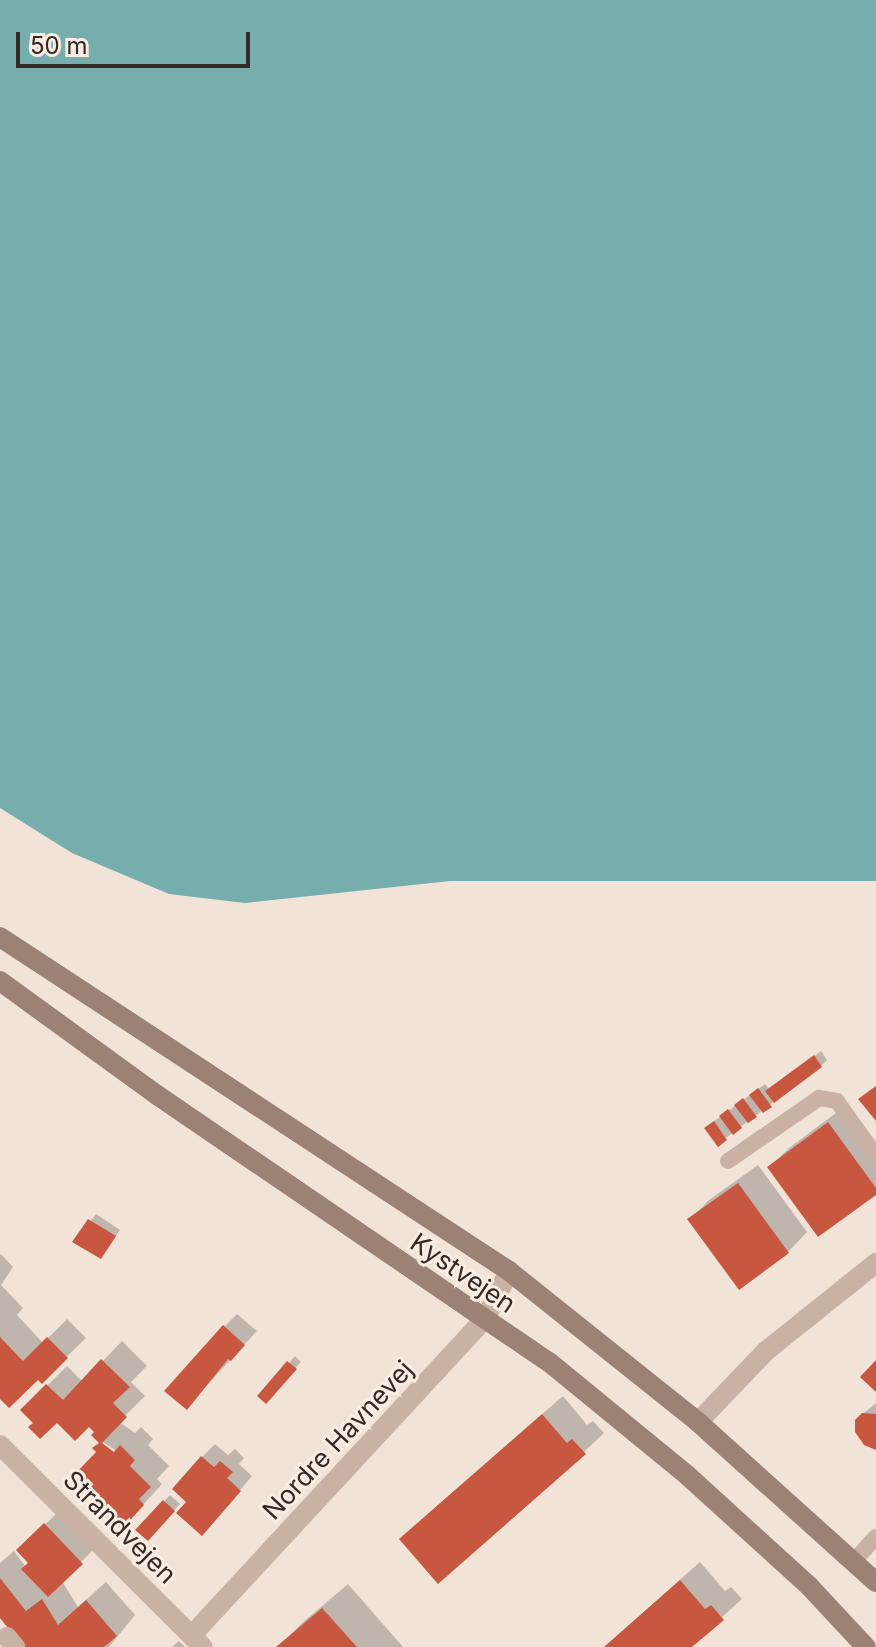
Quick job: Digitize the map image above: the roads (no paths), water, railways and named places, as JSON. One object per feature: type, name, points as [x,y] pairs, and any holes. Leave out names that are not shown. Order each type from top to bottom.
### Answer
[{"type":"main road","name":"Kystvejen","points":[[0,937],[509,1271],[698,1422],[876,1582]]},
{"type":"main road","name":"Kystvejen","points":[[0,981],[157,1095],[549,1362],[687,1475],[810,1587],[866,1647]]},
{"type":"street","points":[[698,1422],[766,1351],[876,1263]]},
{"type":"street","name":"Nordre Havnevej","points":[[197,1641],[485,1319],[509,1271]]},
{"type":"street","name":"Strandvejen","points":[[0,1445],[197,1641]]},
{"type":"lane","points":[[728,1161],[819,1098],[837,1101],[876,1157]]},
{"type":"lane","points":[[855,1560],[876,1537]]},
{"type":"water","points":[[0,0],[876,0],[876,881],[450,881],[245,903],[169,894],[72,853],[0,808]]}]
